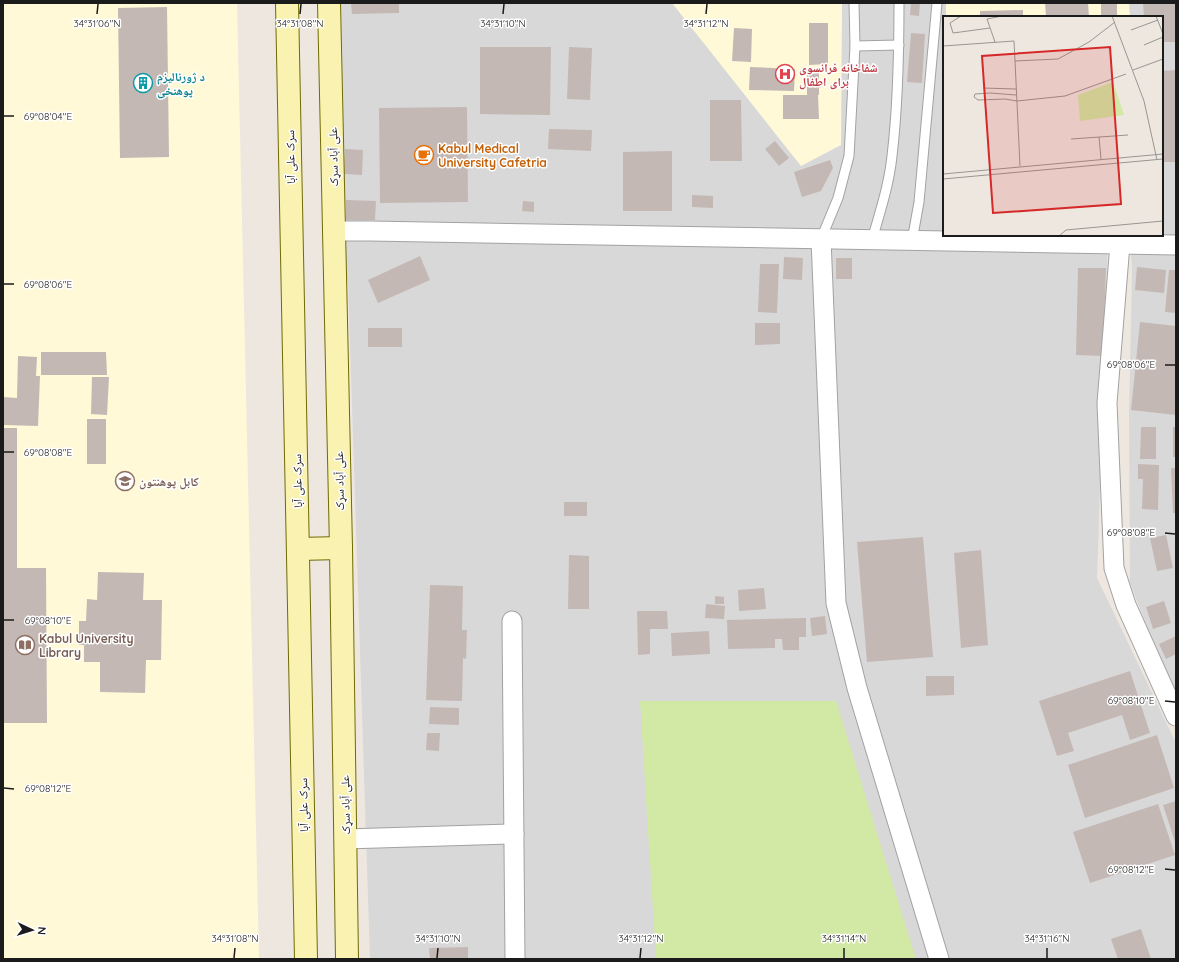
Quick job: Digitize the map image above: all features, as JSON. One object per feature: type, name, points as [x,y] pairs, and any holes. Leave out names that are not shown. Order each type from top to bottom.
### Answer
[{"type":"street","name":"سرک علی آبا","points":[[287,3],[306,959]]},
{"type":"street","name":"علی آباد سړک","points":[[329,3],[341,548],[347,959]]},
{"type":"street","points":[[334,231],[732,239],[821,239],[1176,245]]},
{"type":"street","points":[[821,239],[836,604],[857,688],[939,959]]},
{"type":"street","points":[[1120,244],[1107,403],[1114,568],[1126,605],[1176,716]]},
{"type":"street","points":[[298,549],[341,548]]},
{"type":"street","points":[[512,621],[515,959]]},
{"type":"street","points":[[345,839],[514,834]]},
{"type":"lane","points":[[821,239],[838,198],[849,156],[855,46],[854,3]]},
{"type":"lane","points":[[872,240],[884,201],[892,158],[896,113],[899,3]]},
{"type":"lane","points":[[912,241],[920,194],[937,3]]},
{"type":"lane","points":[[855,46],[899,45]]},
{"type":"shaded area","name":"کابل پوهنتون","points":[[3,3],[237,3],[259,959],[3,959]]},
{"type":"shaded area","points":[[337,3],[1176,3],[1176,237],[1108,237],[1097,578],[1176,743],[1176,959],[370,959],[348,283],[335,230]]},
{"type":"shaded area","name":"شفاخانه فرانسوی برای اطفال","points":[[672,3],[842,3],[841,145],[801,166]]},
{"type":"shaded area","points":[[946,3],[1129,3],[1130,16],[946,16]]},
{"type":"shaded area","points":[[1131,250],[1176,253],[1176,701],[1130,583],[1129,414],[1132,272]]},
{"type":"green space","points":[[640,701],[836,701],[916,959],[656,959]]},
{"type":"building","points":[[351,3],[399,3],[399,13],[352,14]]},
{"type":"building","points":[[911,3],[920,3],[919,16],[910,15]]},
{"type":"building","points":[[1045,3],[1088,3],[1089,16],[1046,16]]},
{"type":"building","points":[[1101,3],[1117,3],[1117,16],[1101,16]]},
{"type":"building","points":[[1143,3],[1176,3],[1176,42],[1163,42],[1163,16],[1144,16]]},
{"type":"building","name":"د ژورنالیزم پوهنحٔی","points":[[167,7],[169,157],[120,158],[118,8]]},
{"type":"building","points":[[1023,10],[1023,16],[980,16],[980,11]]},
{"type":"building","points":[[809,23],[828,23],[828,64],[809,65]]},
{"type":"building","points":[[734,28],[752,29],[751,62],[732,61]]},
{"type":"building","points":[[911,33],[925,34],[922,83],[907,82]]},
{"type":"building","points":[[480,47],[551,47],[550,115],[480,114]]},
{"type":"building","points":[[569,47],[592,48],[590,100],[567,99]]},
{"type":"building","points":[[750,67],[795,69],[794,91],[749,90]]},
{"type":"building","points":[[1176,70],[1176,162],[1163,162],[1163,71]]},
{"type":"building","points":[[819,73],[819,95],[807,95],[807,74]]},
{"type":"building","points":[[783,95],[818,95],[819,119],[783,119]]},
{"type":"building","points":[[710,100],[741,100],[742,161],[710,161]]},
{"type":"building","name":"Kabul Medical University Cafetria","points":[[467,107],[468,202],[380,203],[379,108]]},
{"type":"building","points":[[549,129],[592,130],[591,151],[548,149]]},
{"type":"building","points":[[775,141],[789,158],[779,166],[765,149]]},
{"type":"building","points":[[345,149],[363,150],[362,175],[344,174]]},
{"type":"building","points":[[672,151],[672,211],[623,211],[623,152]]},
{"type":"building","points":[[830,160],[833,168],[821,191],[802,197],[794,172]]},
{"type":"building","points":[[692,195],[713,196],[713,208],[692,207]]},
{"type":"building","points":[[346,200],[376,201],[375,220],[346,220]]},
{"type":"building","points":[[523,201],[534,202],[534,212],[522,211]]},
{"type":"building","points":[[420,256],[430,280],[378,303],[368,280]]},
{"type":"building","points":[[784,257],[803,258],[802,280],[783,279]]},
{"type":"building","points":[[836,258],[852,258],[852,279],[836,279]]},
{"type":"building","points":[[760,264],[779,264],[777,313],[758,312]]},
{"type":"building","points":[[1137,267],[1166,270],[1164,293],[1135,290]]},
{"type":"building","points":[[1078,268],[1106,268],[1103,356],[1076,355]]},
{"type":"building","points":[[1169,270],[1176,270],[1176,313],[1165,312]]},
{"type":"building","points":[[1140,322],[1176,326],[1176,415],[1131,410]]},
{"type":"building","points":[[755,323],[780,323],[780,344],[755,345]]},
{"type":"building","points":[[368,328],[402,328],[402,347],[368,347]]},
{"type":"building","points":[[41,352],[106,352],[107,375],[41,375]]},
{"type":"building","points":[[18,356],[37,357],[36,376],[40,376],[38,426],[3,425],[3,397],[17,398]]},
{"type":"building","points":[[92,377],[109,377],[107,415],[91,414]]},
{"type":"building","points":[[87,419],[106,419],[106,464],[87,464]]},
{"type":"building","points":[[1141,427],[1156,427],[1156,459],[1140,459]]},
{"type":"building","points":[[1173,427],[1176,427],[1176,457],[1173,457]]},
{"type":"building","name":"Kabul University Library","points":[[3,428],[17,428],[17,568],[46,568],[47,723],[3,723]]},
{"type":"building","points":[[1138,464],[1159,465],[1158,510],[1142,509],[1143,479],[1138,479]]},
{"type":"building","points":[[1171,468],[1176,468],[1176,513],[1173,513]]},
{"type":"building","points":[[564,502],[587,502],[587,516],[564,516]]},
{"type":"building","points":[[1166,535],[1173,568],[1157,571],[1150,538]]},
{"type":"building","points":[[923,537],[933,657],[867,662],[857,542]]},
{"type":"building","points":[[981,550],[988,645],[961,648],[954,553]]},
{"type":"building","points":[[569,555],[589,556],[589,609],[568,609]]},
{"type":"building","points":[[98,572],[144,573],[143,600],[162,600],[161,660],[146,660],[145,693],[100,692],[100,662],[84,662],[84,645],[79,645],[79,621],[86,621],[87,599],[97,600]]},
{"type":"building","points":[[430,585],[463,586],[462,630],[467,630],[466,659],[463,658],[462,701],[426,700]]},
{"type":"building","points":[[764,588],[766,609],[739,611],[738,590]]},
{"type":"building","points":[[715,596],[724,597],[724,604],[715,604]]},
{"type":"building","points":[[1164,601],[1171,623],[1153,629],[1146,607]]},
{"type":"building","points":[[706,604],[725,606],[724,619],[705,618]]},
{"type":"building","points":[[637,611],[667,611],[668,629],[650,629],[650,654],[638,655]]},
{"type":"building","points":[[825,616],[827,634],[812,636],[810,618]]},
{"type":"building","points":[[806,618],[806,637],[799,637],[799,650],[783,650],[782,639],[775,639],[775,648],[728,649],[727,620]]},
{"type":"building","points":[[709,631],[710,654],[672,656],[671,633]]},
{"type":"building","points":[[1176,636],[1176,654],[1166,659],[1159,644]]},
{"type":"building","points":[[1130,671],[1150,733],[1130,740],[1122,715],[1068,733],[1074,751],[1057,756],[1039,701]]},
{"type":"building","points":[[926,676],[954,676],[954,695],[926,696]]},
{"type":"building","points":[[430,707],[459,708],[459,725],[429,724]]},
{"type":"building","points":[[427,733],[440,733],[439,751],[426,750]]},
{"type":"building","points":[[1157,735],[1174,788],[1085,818],[1068,765]]},
{"type":"building","points":[[1176,801],[1176,845],[1163,805]]},
{"type":"building","points":[[1158,804],[1175,855],[1090,883],[1073,832]]},
{"type":"building","points":[[1141,929],[1151,959],[1118,959],[1111,939]]},
{"type":"building","points":[[468,947],[468,959],[430,959],[429,948]]},
{"type":"place","name":"شفاخانه فرانسوی برای اطفال","points":[[785,74]]},
{"type":"place","name":"د ژورنالیزم پوهنحٔی","points":[[143,83]]},
{"type":"place","name":"Kabul Medical University Cafetria","points":[[424,155]]},
{"type":"place","name":"کابل پوهنتون","points":[[125,481]]},
{"type":"place","name":"Kabul University Library","points":[[25,645]]}]
